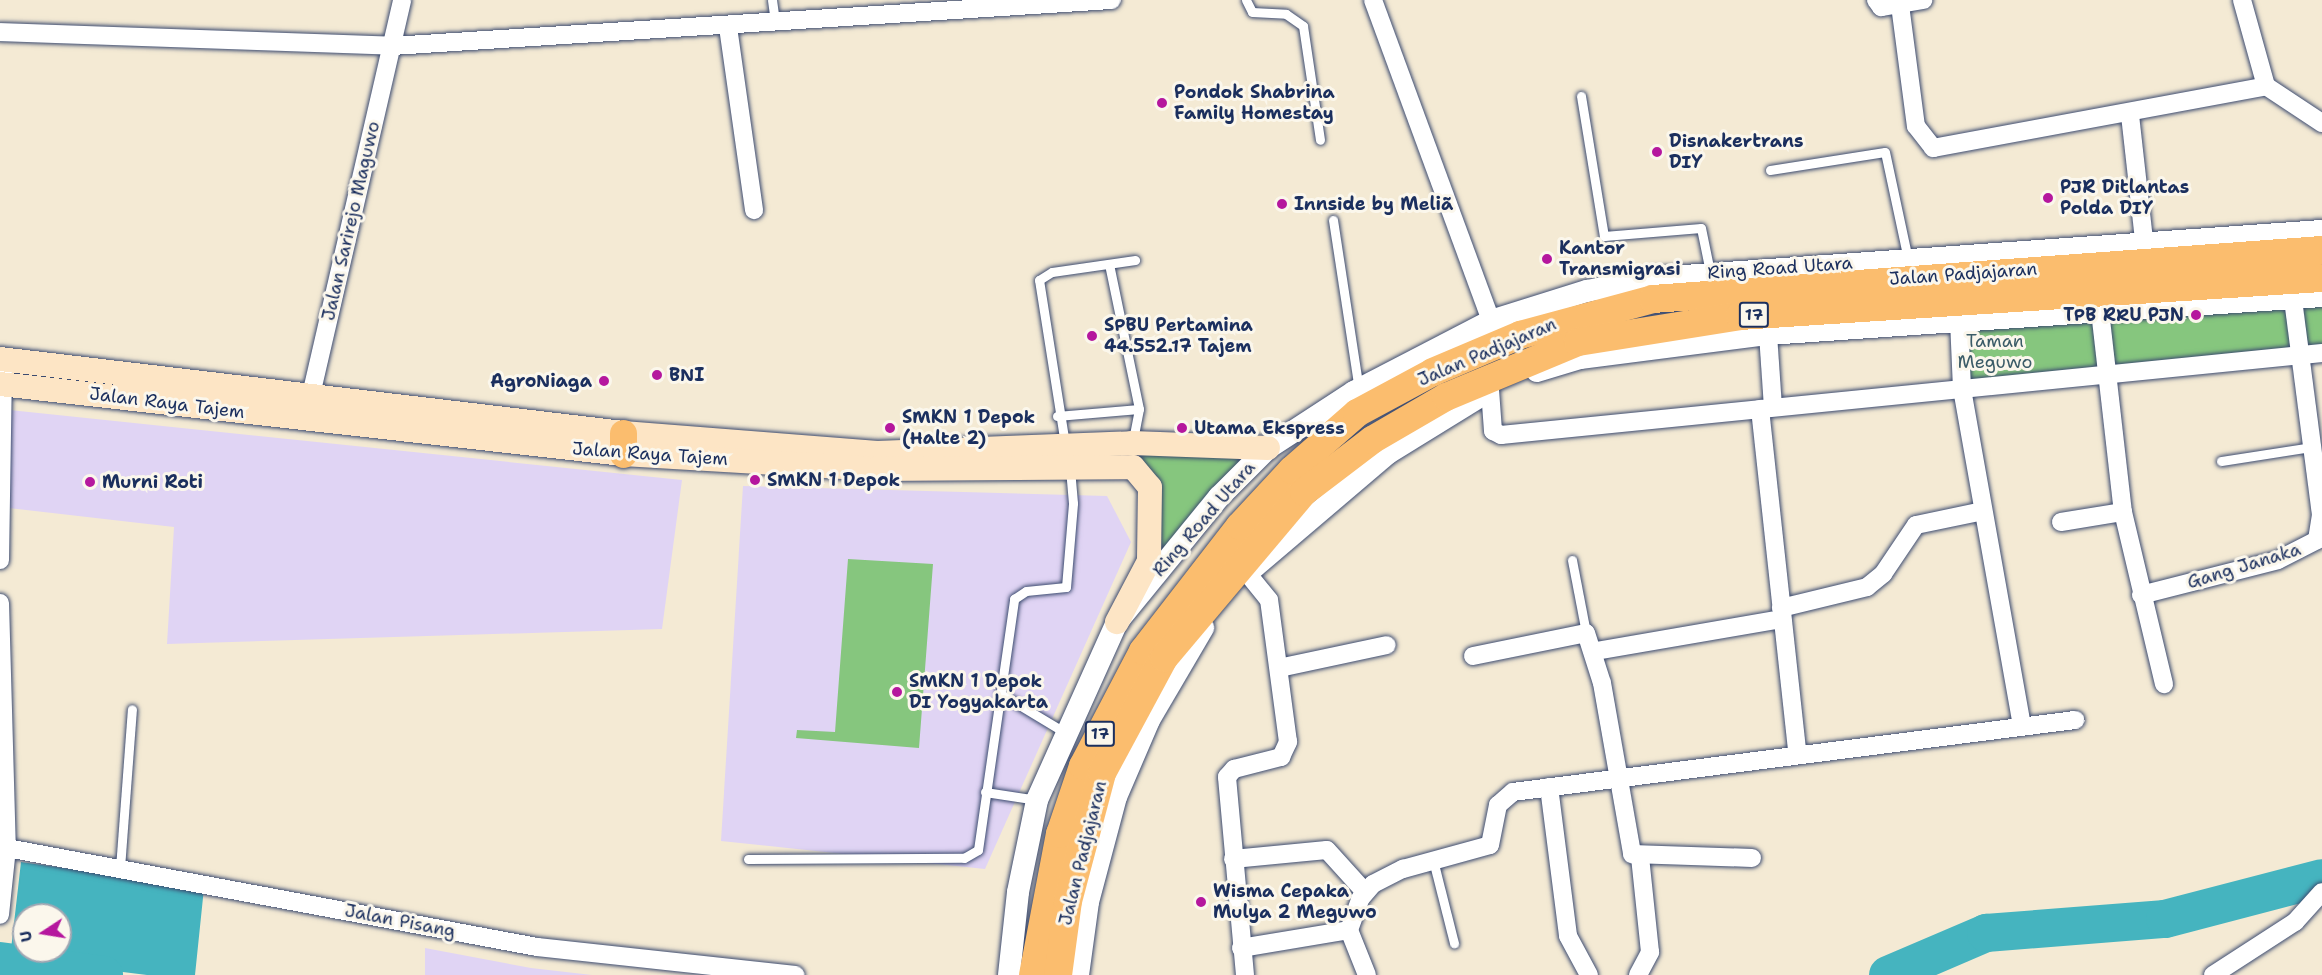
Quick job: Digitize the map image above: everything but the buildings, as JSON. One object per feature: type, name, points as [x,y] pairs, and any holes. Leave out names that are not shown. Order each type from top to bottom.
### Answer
[{"type":"highway","name":"Jalan Padjajaran","points":[[1033,975],[1042,902],[1063,824],[1083,766],[1143,651],[1240,526],[1292,470],[1357,413],[1433,372],[1520,335],[1653,299],[2260,243],[2322,250]]},
{"type":"highway","name":"Jalan Padjajaran","points":[[1058,975],[1068,901],[1102,773],[1164,658],[1304,492],[1372,440],[1446,397],[1578,342],[1740,316],[1864,317],[2322,278]]},
{"type":"main road","name":"Jalan Raya Tajem","points":[[1,359],[311,395],[623,444]]},
{"type":"main road","name":"Jalan Raya Tajem","points":[[1,384],[877,469],[1068,458],[1132,443],[1268,448]]},
{"type":"main road","name":"Jalan Raya Tajem","points":[[1068,458],[1124,466]]},
{"type":"main road","points":[[1117,622],[1149,561],[1153,526],[1144,474],[1124,466]]},
{"type":"street","name":"Jalan Sarirejo Maguwo","points":[[311,395],[402,0]]},
{"type":"street","points":[[0,33],[392,46],[775,25],[1112,0]]},
{"type":"street","points":[[1373,0],[1491,321]]},
{"type":"street","points":[[1876,0],[1881,7],[1923,0]]},
{"type":"street","points":[[2242,0],[2265,86],[2322,123]]},
{"type":"street","points":[[1900,4],[1916,126],[1933,148],[2130,115],[2265,86]]},
{"type":"street","points":[[728,27],[754,210]]},
{"type":"street","points":[[2130,115],[2144,239]]},
{"type":"street","name":"Ring Road Utara","points":[[1009,975],[1018,892],[1037,800],[1064,732],[1117,622],[1219,497],[1268,448],[1359,389],[1491,321],[1587,291],[1710,272],[1908,259],[2144,239],[2260,243],[2322,231]]},
{"type":"street","points":[[1078,975],[1101,845],[1133,755],[1190,648],[1247,573],[1388,453],[1490,390],[1580,358],[1768,334],[1864,317],[1959,320],[2322,296]]},
{"type":"street","name":"Gang Janaka","points":[[2141,595],[2278,560],[2317,540],[2322,529],[2293,298]]},
{"type":"street","points":[[2100,312],[2123,512],[2164,684]]},
{"type":"street","points":[[1959,320],[1962,389],[2022,725]]},
{"type":"street","points":[[1768,334],[1767,408],[1782,614],[1797,752]]},
{"type":"street","points":[[1490,390],[1493,431],[1501,435],[2322,353]]},
{"type":"street","points":[[0,560],[1,359]]},
{"type":"street","points":[[1596,651],[1782,614],[1867,587],[1883,574],[1916,525],[1983,511]]},
{"type":"street","points":[[2061,522],[2123,512]]},
{"type":"street","points":[[1245,975],[1227,777],[1234,769],[1274,761],[1286,751],[1279,668],[1269,600],[1247,573]]},
{"type":"street","points":[[0,603],[3,780],[7,848],[0,915]]},
{"type":"street","points":[[1473,656],[1586,633],[1596,651],[1628,843],[1640,857],[1650,952],[1638,975]]},
{"type":"street","points":[[1279,668],[1387,645]]},
{"type":"street","points":[[1367,975],[1349,930],[1364,891],[1386,876],[1433,860],[1485,848],[1494,840],[1501,799],[1549,788],[1797,752],[1888,748],[2022,725],[2075,720]]},
{"type":"street","points":[[1549,788],[1568,936],[1589,975]]},
{"type":"street","name":"Jalan Pisang","points":[[7,848],[537,947],[795,975]]},
{"type":"street","points":[[1233,859],[1327,850],[1364,891]]},
{"type":"street","points":[[1640,857],[1752,858]]},
{"type":"street","points":[[2213,975],[2295,921],[2322,892]]},
{"type":"street","points":[[1241,948],[1349,930]]},
{"type":"lane","points":[[772,0],[775,25]]},
{"type":"lane","points":[[1246,0],[1252,12],[1286,14],[1303,26],[1320,140]]},
{"type":"lane","points":[[1581,96],[1604,236],[1701,228],[1710,272]]},
{"type":"lane","points":[[1770,170],[1885,152],[1908,259]]},
{"type":"lane","points":[[1333,220],[1359,389]]},
{"type":"lane","points":[[748,859],[964,858],[978,850],[1014,599],[1026,591],[1066,587],[1073,503],[1068,458],[1057,416],[1036,287],[1043,275],[1135,260]]},
{"type":"lane","points":[[1109,264],[1139,409],[1132,443],[1124,466]]},
{"type":"lane","points":[[1057,416],[1139,409]]},
{"type":"lane","points":[[2221,461],[2311,447]]},
{"type":"lane","points":[[1572,560],[1586,633]]},
{"type":"lane","points":[[1001,694],[1064,732]]},
{"type":"lane","points":[[120,868],[132,709]]},
{"type":"lane","points":[[985,792],[1037,800]]},
{"type":"lane","points":[[1433,860],[1454,943]]},
{"type":"shaded area","points":[[0,409],[682,480],[662,629],[167,644],[174,527],[0,507]]},
{"type":"shaded area","name":"SMKN 1 Depok DI Yogyakarta","points":[[743,486],[1107,496],[1131,542],[985,869],[721,841]]},
{"type":"shaded area","points":[[425,948],[531,968],[592,975],[425,975]]},
{"type":"green space","name":"Taman Meguwo","points":[[2322,296],[2322,353],[1962,389],[1959,320]]},
{"type":"green space","points":[[1135,447],[1254,453],[1130,603],[1158,526],[1129,462]]},
{"type":"green space","points":[[848,559],[933,564],[919,748],[796,738],[797,730],[835,732]]},
{"type":"water","points":[[21,862],[204,888],[195,975],[147,975],[50,963],[72,963],[72,903],[16,903]]},
{"type":"waterway","points":[[1888,975],[1986,933],[2165,919],[2322,878]]},
{"type":"waterway","points":[[0,961],[104,975]]},
{"type":"place","name":"Pondok Shabrina Family Homestay","points":[[1162,103]]},
{"type":"place","name":"Disnakertrans DIY","points":[[1657,152]]},
{"type":"place","name":"PJR Ditlantas Polda DIY","points":[[2048,198]]},
{"type":"place","name":"Innside by Meliã","points":[[1282,204]]},
{"type":"place","name":"Kantor Transmigrasi","points":[[1547,259]]},
{"type":"place","name":"TPB RRU PJN","points":[[2196,315]]},
{"type":"place","name":"SPBU Pertamina 44.552.17 Tajem","points":[[1092,336]]},
{"type":"place","name":"BNI","points":[[657,375]]},
{"type":"place","name":"AgroNiaga","points":[[604,381]]},
{"type":"place","name":"SMKN 1 Depok (Halte 2)","points":[[890,428]]},
{"type":"place","name":"Utama Ekspress","points":[[1182,428]]},
{"type":"place","name":"SMKN 1 Depok","points":[[755,480]]},
{"type":"place","name":"Murni Roti","points":[[90,482]]},
{"type":"place","name":"SMKN 1 Depok DI Yogyakarta","points":[[897,692]]},
{"type":"place","name":"Wisma Cepaka Mulya 2 Meguwo","points":[[1201,902]]}]
